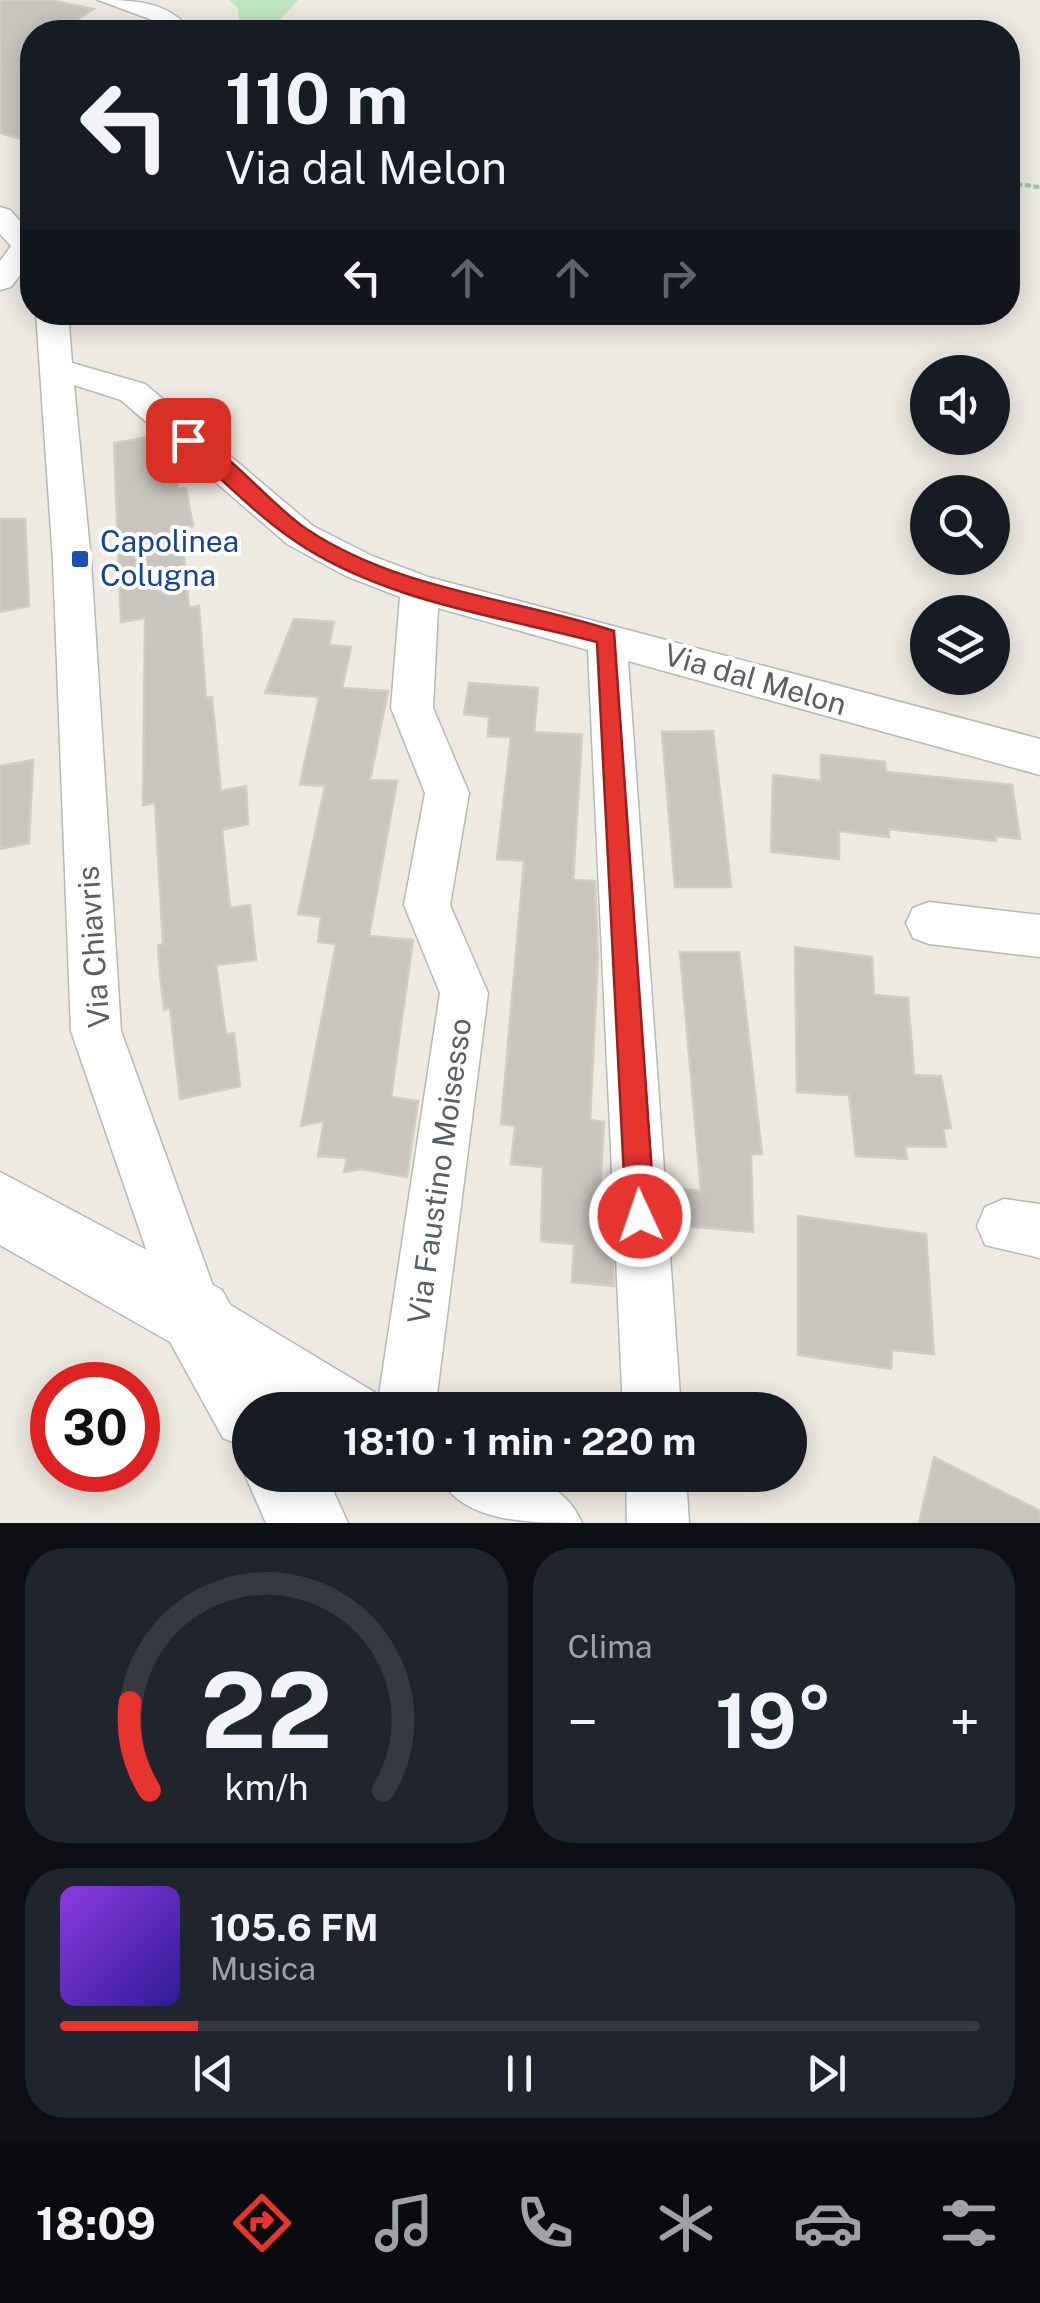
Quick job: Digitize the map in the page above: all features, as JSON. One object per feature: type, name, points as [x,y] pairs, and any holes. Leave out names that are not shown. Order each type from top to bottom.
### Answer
[{"type":"street","points":[[118,1],[169,20]]},
{"type":"street","points":[[0,282],[20,233]]},
{"type":"street","name":"Via Chiavris","points":[[54,325],[72,561],[96,1031],[196,1316]]},
{"type":"street","name":"Via dal Melon","points":[[60,370],[133,392],[300,535],[359,566],[420,589],[607,636],[759,683],[1040,757]]},
{"type":"street","name":"Via Faustino Moisesso","points":[[409,1392],[464,993],[427,905],[447,793],[412,708],[420,589]]},
{"type":"street","points":[[607,636],[651,1392]]},
{"type":"street","points":[[929,922],[1040,936]]},
{"type":"street","points":[[0,1208],[325,1392]]},
{"type":"street","points":[[196,1316],[239,1392]]},
{"type":"street","points":[[292,1492],[308,1523]]},
{"type":"street","points":[[497,1492],[551,1523]]},
{"type":"street","points":[[657,1492],[658,1523]]},
{"type":"green space","points":[[229,0],[298,0],[280,20],[239,20],[238,8]]},
{"type":"building","points":[[0,0],[51,0],[93,9],[77,20],[20,20],[20,139],[0,133]]},
{"type":"building","points":[[150,437],[152,450],[163,448],[165,460],[175,458],[178,489],[186,488],[193,526],[181,529],[189,608],[199,606],[206,698],[212,697],[221,791],[246,786],[248,824],[222,830],[230,908],[250,905],[256,960],[216,965],[226,1035],[234,1033],[240,1086],[180,1099],[170,1008],[164,1010],[160,974],[158,945],[163,944],[155,803],[143,805],[145,618],[121,622],[114,443]]},
{"type":"building","points":[[0,519],[25,519],[29,606],[0,612]]},
{"type":"building","points":[[294,619],[334,622],[329,645],[351,647],[342,688],[388,691],[370,780],[397,781],[369,936],[413,940],[391,1097],[418,1101],[407,1177],[361,1169],[344,1172],[347,1158],[318,1156],[324,1121],[301,1126],[336,944],[318,942],[321,917],[298,914],[325,786],[300,784],[319,697],[265,693]]},
{"type":"building","points":[[469,683],[538,688],[534,732],[582,735],[573,880],[595,881],[598,956],[590,1120],[604,1122],[600,1191],[609,1192],[614,1286],[572,1282],[574,1244],[541,1241],[543,1167],[511,1164],[515,1126],[501,1124],[524,861],[497,859],[511,737],[488,736],[489,717],[464,714]]},
{"type":"building","points":[[713,731],[731,887],[675,887],[662,732]]},
{"type":"building","points":[[821,755],[885,762],[886,772],[1012,785],[1020,839],[995,836],[996,841],[889,829],[889,837],[839,831],[839,859],[771,852],[773,775],[821,781]]},
{"type":"building","points":[[33,760],[29,843],[0,849],[0,766]]},
{"type":"building","points":[[795,947],[872,957],[874,995],[908,998],[914,1075],[941,1076],[951,1128],[943,1129],[946,1147],[905,1146],[907,1159],[856,1156],[849,1095],[797,1092]]},
{"type":"building","points":[[680,952],[739,952],[762,1154],[751,1154],[753,1232],[672,1225],[669,1188],[701,1191]]},
{"type":"building","points":[[798,1216],[926,1234],[934,1354],[892,1350],[891,1369],[798,1355]]},
{"type":"building","points":[[934,1457],[1040,1511],[1040,1523],[919,1523]]},
{"type":"place","name":"Capolinea Colugna","points":[[80,559]]},
{"type":"route","points":[[188,440],[300,535],[359,566],[420,589],[607,636],[640,1216]]}]
